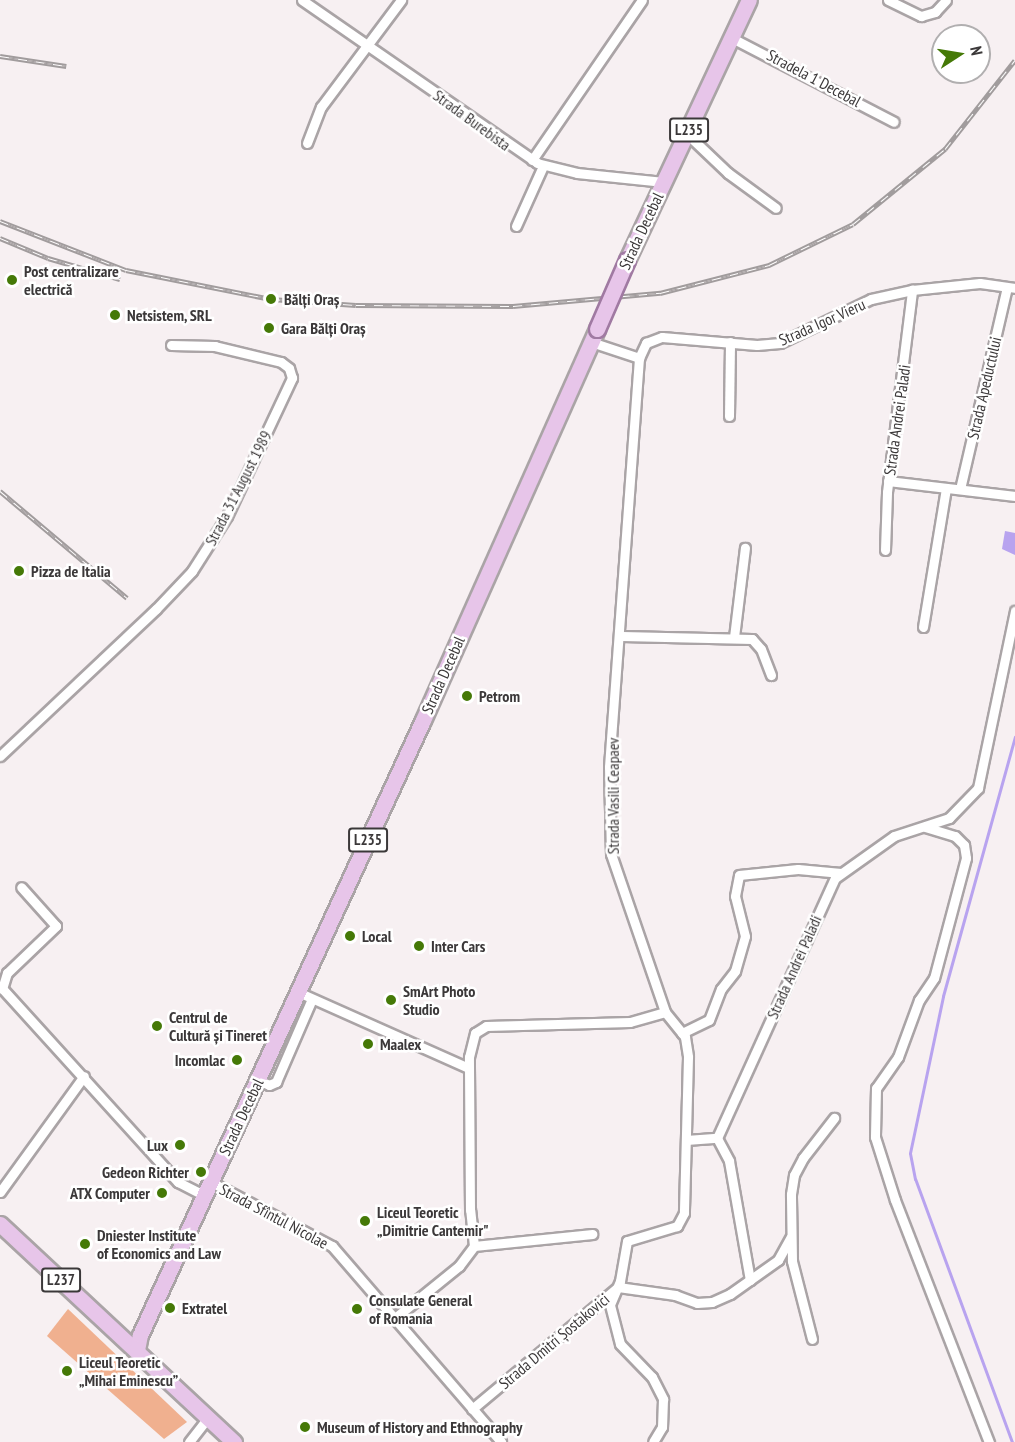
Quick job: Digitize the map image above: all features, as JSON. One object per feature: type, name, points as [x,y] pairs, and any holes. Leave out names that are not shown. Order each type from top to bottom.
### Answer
[{"type":"main road","name":"Strada Decebal","points":[[137,1350],[140,1335],[258,1080],[305,996],[627,260],[749,0]]},
{"type":"main road","name":"L237","points":[[0,1224],[234,1442]]},
{"type":"street","name":"Strada Burebista","points":[[302,0],[543,166],[664,182]]},
{"type":"street","points":[[307,143],[321,107],[401,0]]},
{"type":"street","points":[[532,160],[642,0]]},
{"type":"street","points":[[888,0],[921,16],[935,12],[946,0]]},
{"type":"street","name":"Stradela 1 Decebal","points":[[732,38],[894,122]]},
{"type":"street","points":[[687,134],[729,173],[776,208]]},
{"type":"street","points":[[516,226],[543,166]]},
{"type":"street","name":"Strada Igor Vieru","points":[[639,358],[646,343],[662,337],[780,343],[871,300],[912,290],[970,284],[1011,288]]},
{"type":"street","name":"Strada Apeductului","points":[[960,489],[1011,288]]},
{"type":"street","name":"Strada Andrei Paladi","points":[[885,550],[888,481],[912,290]]},
{"type":"street","points":[[594,336],[639,358]]},
{"type":"street","points":[[729,416],[730,342]]},
{"type":"street","name":"Strada 31 August 1989","points":[[0,756],[156,609],[192,571],[231,508],[292,378],[289,368],[281,362],[215,346],[171,345]]},
{"type":"street","name":"Strada Vasili Ceapaev","points":[[618,1287],[625,1244],[637,1238],[669,1229],[681,1221],[688,1057],[682,1033],[665,1012],[611,854],[609,767],[622,636],[639,358]]},
{"type":"street","points":[[888,481],[1015,496]]},
{"type":"street","points":[[923,627],[946,488]]},
{"type":"street","points":[[734,637],[745,548]]},
{"type":"street","points":[[925,827],[949,818],[978,788],[1015,611]]},
{"type":"street","points":[[622,636],[734,637],[758,644],[771,675]]},
{"type":"street","points":[[925,827],[955,836],[964,845],[966,858],[934,978],[916,1006],[898,1056],[876,1088],[876,1137],[895,1200],[989,1442]]},
{"type":"street","name":"Strada Andrei Paladi","points":[[717,1138],[831,883],[870,850],[909,829],[925,827]]},
{"type":"street","points":[[682,1033],[709,1020],[721,989],[735,971],[744,936],[735,896],[739,876],[798,869],[843,873]]},
{"type":"street","points":[[1,988],[7,973],[56,926],[21,887]]},
{"type":"street","name":"Strada Sfîntul Nicolae","points":[[1,988],[84,1076],[178,1182],[208,1189],[326,1240],[396,1317],[501,1442]]},
{"type":"street","points":[[305,996],[469,1068]]},
{"type":"street","points":[[396,1317],[459,1266],[474,1246],[470,1210],[470,1041],[486,1026],[630,1022],[665,1012]]},
{"type":"street","points":[[0,1192],[84,1076]]},
{"type":"street","points":[[812,1339],[797,1288],[791,1237],[794,1175],[834,1118]]},
{"type":"street","points":[[686,1140],[717,1138],[729,1161],[750,1280]]},
{"type":"street","points":[[474,1246],[592,1234]]},
{"type":"street","name":"Strada Dmitri Șostakovici","points":[[472,1409],[618,1287],[706,1303],[730,1294],[778,1260],[791,1237]]},
{"type":"street","points":[[618,1287],[610,1305],[618,1339],[652,1377],[663,1400],[662,1427],[653,1442]]},
{"type":"street","points":[[189,1442],[208,1418]]},
{"type":"shaded area","points":[[1005,531],[1015,533],[1015,555],[1002,549]]},
{"type":"shaded area","points":[[68,1309],[187,1422],[164,1439],[47,1336]]},
{"type":"waterway","points":[[1012,1442],[915,1179],[910,1153],[943,996],[1015,737]]},
{"type":"railway","points":[[0,56],[66,66]]},
{"type":"railway","points":[[0,221],[126,270],[271,299],[356,305],[513,306],[660,293],[769,265],[853,224],[945,149],[1015,60]]},
{"type":"railway","points":[[0,238],[48,258],[120,279]]},
{"type":"railway","points":[[0,491],[127,598]]},
{"type":"place","name":"Post centralizare electrică","points":[[12,280]]},
{"type":"place","name":"Bălți Oraș","points":[[271,299]]},
{"type":"place","name":"Netsistem, SRL","points":[[115,315]]},
{"type":"place","name":"Gara Bălți Oraș","points":[[269,328]]},
{"type":"place","name":"Pizza de Italia","points":[[19,571]]},
{"type":"place","name":"Petrom","points":[[467,696]]},
{"type":"place","name":"Local","points":[[350,936]]},
{"type":"place","name":"Inter Cars","points":[[419,946]]},
{"type":"place","name":"SmArt Photo Studio","points":[[391,1000]]},
{"type":"place","name":"Centrul de Cultură și Tineret","points":[[157,1026]]},
{"type":"place","name":"Maalex","points":[[368,1044]]},
{"type":"place","name":"Incomlac","points":[[237,1060]]},
{"type":"place","name":"Lux","points":[[180,1145]]},
{"type":"place","name":"Gedeon Richter","points":[[201,1172]]},
{"type":"place","name":"ATX Computer","points":[[162,1193]]},
{"type":"place","name":"Liceul Teoretic „Dimitrie Cantemir\"","points":[[365,1221]]},
{"type":"place","name":"Dniester Institute of Economics and Law","points":[[85,1244]]},
{"type":"place","name":"Extratel","points":[[170,1308]]},
{"type":"place","name":"Consulate General of Romania","points":[[357,1309]]},
{"type":"place","name":"Liceul Teoretic „Mihai Eminescu”","points":[[67,1371]]},
{"type":"place","name":"Museum of History and Ethnography","points":[[305,1427]]}]
